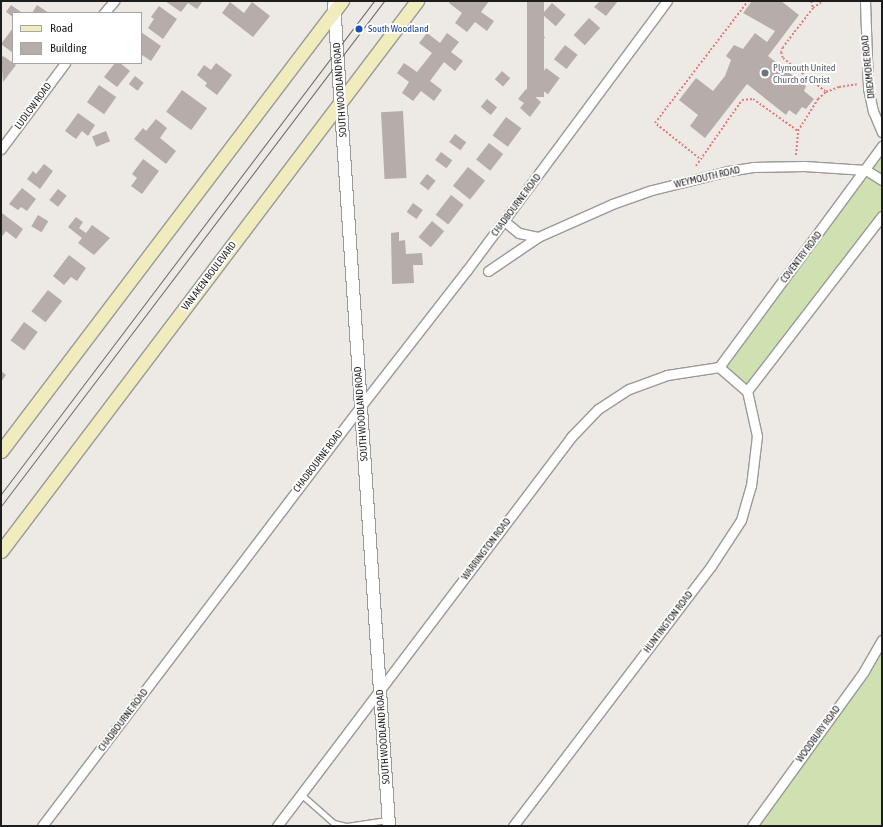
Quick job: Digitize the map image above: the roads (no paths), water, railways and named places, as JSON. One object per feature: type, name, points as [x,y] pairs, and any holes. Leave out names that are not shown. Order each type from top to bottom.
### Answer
[{"type":"main road","name":"VAN AKEN BOULEVARD","points":[[1,551],[417,1]]},
{"type":"main road","points":[[1,451],[337,4]]},
{"type":"street","points":[[105,12],[113,1]]},
{"type":"street","name":"CHADBOURNE ROAD","points":[[42,826],[361,406],[504,222],[667,1]]},
{"type":"street","name":"DREXMORE ROAD","points":[[865,1],[868,88],[873,111],[882,132]]},
{"type":"street","name":"SOUTH WOODLAND ROAD","points":[[337,4],[341,100],[389,823]]},
{"type":"street","name":"LUDLOW ROAD","points":[[1,149],[64,64]]},
{"type":"street","name":"COVENTRY ROAD","points":[[719,367],[866,170],[882,146]]},
{"type":"street","name":"WEYMOUTH ROAD","points":[[488,271],[538,237],[637,195],[728,171],[753,167],[804,166],[866,170],[882,180]]},
{"type":"street","points":[[719,367],[748,391],[882,216]]},
{"type":"street","points":[[504,222],[519,233],[538,237]]},
{"type":"street","name":"WARRINGTON ROAD","points":[[277,826],[571,437],[598,409],[629,389],[661,378],[719,367]]},
{"type":"street","name":"HUNTINGTON ROAD","points":[[513,826],[711,566],[741,520],[751,486],[756,436],[748,391]]},
{"type":"street","name":"WOODBURY ROAD","points":[[752,826],[864,671],[882,640]]},
{"type":"lane","points":[[301,794],[334,823],[347,826],[389,823]]},
{"type":"tram line","points":[[1,494],[374,1]]},
{"type":"tram line","points":[[1,506],[384,1]]},
{"type":"place","name":"South Woodland","points":[[359,29]]},
{"type":"place","name":"Plymouth United Church of Christ","points":[[765,73]]}]
